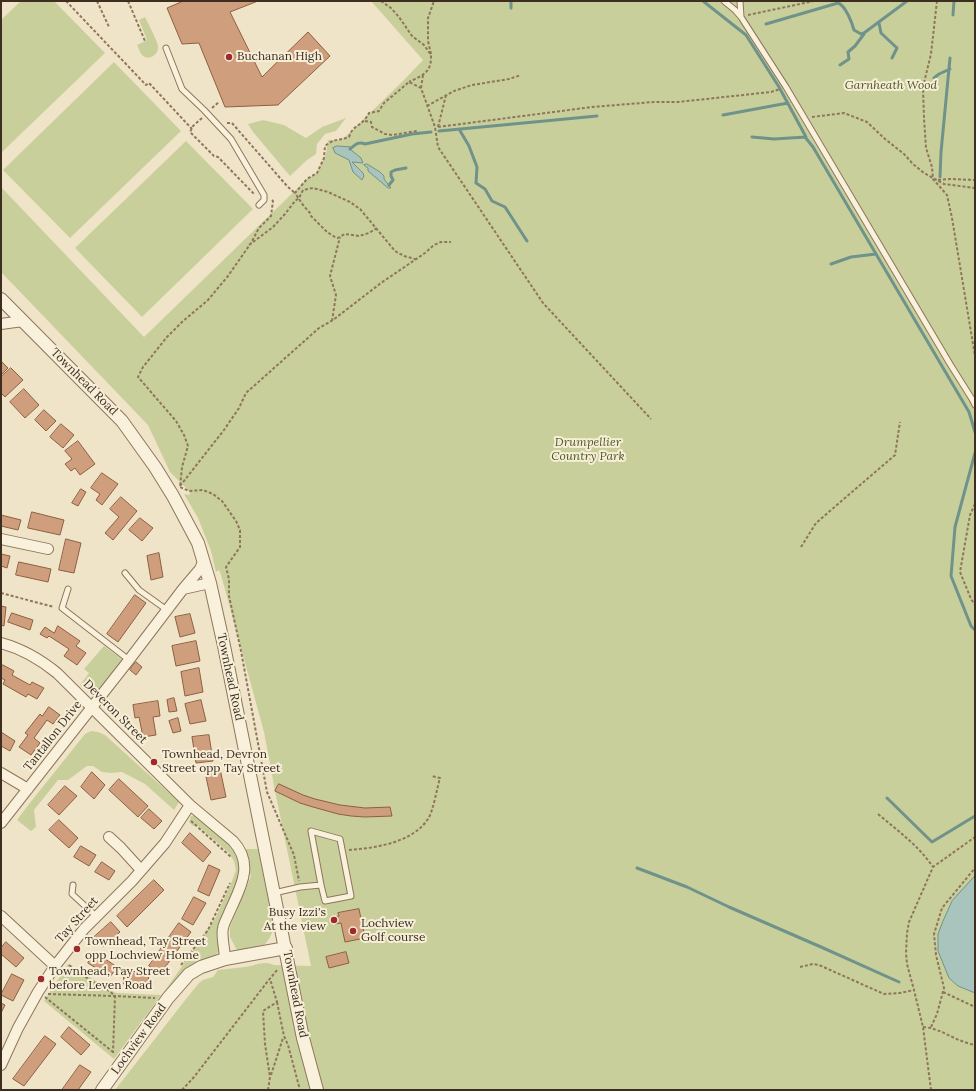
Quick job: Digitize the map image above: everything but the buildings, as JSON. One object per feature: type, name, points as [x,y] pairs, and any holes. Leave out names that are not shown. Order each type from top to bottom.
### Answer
[{"type":"street","name":"Townhead Road","points":[[1,298],[122,421],[155,467],[176,491],[198,543],[210,583],[224,646],[303,1038],[317,1090]]},
{"type":"street","points":[[1,324],[23,321]]},
{"type":"street","points":[[1,539],[48,549]]},
{"type":"street","name":"Tantallon Drive","points":[[1,823],[200,569],[203,562]]},
{"type":"street","points":[[183,589],[210,583]]},
{"type":"street","name":"Deveron Street","points":[[1,643],[15,647],[30,654],[57,672],[190,805],[239,847],[245,866],[243,880],[223,928],[225,959]]},
{"type":"street","points":[[1,773],[28,789]]},
{"type":"street","name":"Tay Street","points":[[1,1065],[18,1028],[57,962],[96,916],[132,881],[165,843],[190,805]]},
{"type":"street","points":[[109,837],[141,870]]},
{"type":"street","points":[[1,916],[57,962]]},
{"type":"street","name":"Lochview Road","points":[[102,1090],[168,998],[189,974],[201,967],[225,959],[286,954]]},
{"type":"lane","points":[[724,1],[741,17],[786,87],[975,405]]},
{"type":"lane","points":[[740,1],[741,17]]},
{"type":"lane","points":[[166,48],[182,88],[231,139],[264,195],[264,200],[259,205]]},
{"type":"lane","points":[[125,573],[139,590],[167,610]]},
{"type":"lane","points":[[68,589],[62,608],[128,660]]},
{"type":"lane","points":[[311,831],[340,839],[351,896],[325,900],[321,885],[311,831]]},
{"type":"lane","points":[[73,885],[72,894],[96,916]]},
{"type":"lane","points":[[274,893],[300,887],[321,885]]},
{"type":"path","points":[[66,1],[146,86],[149,83],[192,129]]},
{"type":"path","points":[[98,1],[109,27]]},
{"type":"path","points":[[128,1],[145,40]]},
{"type":"path","points":[[381,1],[391,8],[412,36],[424,45],[431,55]]},
{"type":"path","points":[[295,193],[307,179],[317,173],[324,158],[325,146],[333,140],[342,140],[349,137],[351,131],[365,120],[369,113],[378,111],[384,103],[409,82],[428,71],[431,55],[428,41],[428,18],[434,1]]},
{"type":"path","points":[[741,17],[814,1]]},
{"type":"path","points":[[936,1],[931,54],[923,87],[926,148],[932,167],[933,178],[947,195],[975,356]]},
{"type":"path","points":[[423,75],[421,88],[425,96],[434,127],[438,147],[543,303],[651,419]]},
{"type":"path","points":[[427,106],[446,95],[472,85],[509,79],[521,75]]},
{"type":"path","points":[[409,82],[421,88]]},
{"type":"path","points":[[434,127],[592,107],[654,102],[678,102],[771,92],[776,90]]},
{"type":"path","points":[[438,127],[446,95]]},
{"type":"path","points":[[805,118],[844,113],[867,122],[904,154],[924,174],[944,184],[975,188]]},
{"type":"path","points":[[365,120],[371,122],[372,127],[385,134],[392,135],[417,131]]},
{"type":"path","points":[[197,122],[190,132],[214,156],[218,157],[257,197],[255,200],[259,205]]},
{"type":"path","points":[[218,124],[232,123],[287,186],[295,193],[311,216],[327,232],[335,237],[340,237],[346,234],[359,236],[369,233],[377,228]]},
{"type":"path","points":[[937,180],[975,180]]},
{"type":"path","points":[[248,246],[273,227],[299,198],[303,190],[313,188],[328,192],[360,208],[396,251],[404,256],[415,259]]},
{"type":"path","points":[[176,491],[188,446],[176,421],[138,377],[143,367],[167,337],[208,300],[228,276],[259,228],[271,216],[273,201],[264,195]]},
{"type":"path","points":[[332,321],[336,295],[330,276],[340,237]]},
{"type":"path","points":[[176,491],[224,430],[239,408],[246,393],[319,328],[332,321],[434,245],[441,242],[451,242]]},
{"type":"path","points":[[801,547],[816,523],[895,455],[900,422]]},
{"type":"path","points":[[176,491],[203,490],[213,494],[222,501],[236,521],[240,530],[240,548],[226,567],[229,579],[229,596],[241,651],[267,792],[294,855],[300,887]]},
{"type":"path","points":[[975,504],[970,515],[960,572],[975,605]]},
{"type":"path","points":[[1,593],[62,608]]},
{"type":"path","points":[[342,851],[385,845],[397,842],[412,834],[428,819],[432,809],[440,778],[432,776]]},
{"type":"path","points":[[184,814],[232,858]]},
{"type":"path","points":[[878,814],[912,842],[933,867]]},
{"type":"path","points":[[931,1090],[923,1027],[907,964],[907,933],[909,922],[933,867],[975,837]]},
{"type":"path","points":[[931,1027],[944,992],[936,955],[934,934],[942,908],[975,868]]},
{"type":"path","points":[[180,967],[208,930],[231,880]]},
{"type":"path","points":[[182,1090],[194,1077],[270,979],[286,954]]},
{"type":"path","points":[[57,962],[108,990],[115,996]]},
{"type":"path","points":[[800,967],[813,964],[825,967],[884,994],[914,990]]},
{"type":"path","points":[[270,979],[277,1002],[284,1036],[288,1045],[300,1090]]},
{"type":"path","points":[[944,992],[975,1007]]},
{"type":"path","points":[[124,1059],[113,1053],[42,995],[54,994],[157,998],[152,1004]]},
{"type":"path","points":[[113,1053],[115,996]]},
{"type":"path","points":[[270,1076],[265,1044],[264,1012],[277,1002]]},
{"type":"path","points":[[923,1027],[931,1027],[960,1041],[975,1045]]},
{"type":"path","points":[[268,1090],[270,1076],[284,1036]]},
{"type":"green space","points":[[21,1],[54,1],[105,53],[1,153],[1,20]]},
{"type":"green space","name":"Drumpellier Country Park","points":[[371,1],[975,1],[975,1090],[115,1090],[199,983],[213,977],[218,970],[263,963],[274,965],[311,966],[264,732],[221,575],[219,570],[216,572],[211,551],[198,518],[184,494],[190,495],[189,491],[170,472],[148,425],[1,272],[1,187],[144,337],[307,179],[317,173],[326,155],[328,140],[342,140],[423,60]]},
{"type":"green space","points":[[145,17],[158,46],[156,54],[148,58],[142,55],[137,45],[147,40],[139,20]]},
{"type":"green space","points":[[114,62],[181,131],[70,238],[3,170]]},
{"type":"green space","points":[[346,118],[336,131],[325,134],[317,144],[316,154],[307,160],[290,176],[248,124],[263,120],[284,125],[306,138],[322,127]]},
{"type":"green space","points":[[186,141],[253,209],[142,317],[75,248]]},
{"type":"green space","points":[[104,646],[123,660],[101,690],[90,693],[80,685],[89,673],[84,669]]},
{"type":"green space","points":[[91,731],[105,735],[179,802],[174,810],[145,784],[122,772],[102,772],[93,766],[87,766],[68,780],[58,780],[34,810],[36,827],[31,831],[17,820],[85,734]]},
{"type":"green space","points":[[191,816],[197,816],[219,834],[231,848],[236,856],[240,874],[220,951],[168,994],[164,992],[215,919],[236,870],[234,861],[228,852],[198,826],[193,826],[189,822]]},
{"type":"green space","points":[[244,849],[258,849],[274,928],[268,941],[261,947],[238,952],[230,937],[230,927],[251,876]]},
{"type":"green space","points":[[68,964],[116,993],[161,995],[114,1059],[44,1001]]},
{"type":"water","points":[[337,146],[352,147],[350,149],[361,158],[363,163],[352,162],[363,173],[364,176],[362,180],[353,172],[349,160],[335,153],[333,148]]},
{"type":"water","points":[[367,164],[384,176],[384,179],[391,188],[388,188],[368,171],[368,168],[364,165]]},
{"type":"water","points":[[975,876],[975,993],[958,986],[949,978],[938,951],[938,934],[952,901]]},
{"type":"waterway","points":[[511,1],[511,8]]},
{"type":"waterway","points":[[703,1],[746,35],[779,87],[806,137],[774,139],[752,137]]},
{"type":"waterway","points":[[766,24],[838,3],[846,11],[854,30],[861,34],[907,1]]},
{"type":"waterway","points":[[953,15],[954,1]]},
{"type":"waterway","points":[[879,23],[881,33],[897,48],[892,58]]},
{"type":"waterway","points":[[840,65],[849,59],[848,52],[855,46],[864,34]]},
{"type":"waterway","points":[[940,177],[950,58]]},
{"type":"waterway","points":[[934,78],[950,69]]},
{"type":"waterway","points":[[723,115],[788,103]]},
{"type":"waterway","points":[[439,131],[597,116]]},
{"type":"waterway","points":[[459,129],[469,146],[477,167],[476,183],[485,189],[492,201],[505,207],[527,241]]},
{"type":"waterway","points":[[350,149],[358,143],[365,144],[412,134],[431,132]]},
{"type":"waterway","points":[[805,137],[813,147],[969,412],[975,432]]},
{"type":"waterway","points":[[389,185],[393,180],[391,172],[406,168]]},
{"type":"waterway","points":[[831,264],[851,257],[876,254]]},
{"type":"waterway","points":[[975,453],[955,527],[951,576],[971,626],[975,630]]},
{"type":"waterway","points":[[887,798],[932,842],[975,816]]},
{"type":"waterway","points":[[637,868],[687,887],[899,982]]},
{"type":"place","name":"Buchanan High","points":[[229,57]]},
{"type":"place","name":"Townhead, Devron Street opp Tay Street","points":[[154,762]]},
{"type":"place","name":"Busy Izzi's At the view","points":[[334,920]]},
{"type":"place","name":"Lochview Golf course","points":[[353,931]]},
{"type":"place","name":"Townhead, Tay Street opp Lochview Home","points":[[77,949]]},
{"type":"place","name":"Townhead, Tay Street before Leven Road","points":[[41,979]]},
{"type":"park label","name":"Garnheath Wood","points":[[891,86]]}]
